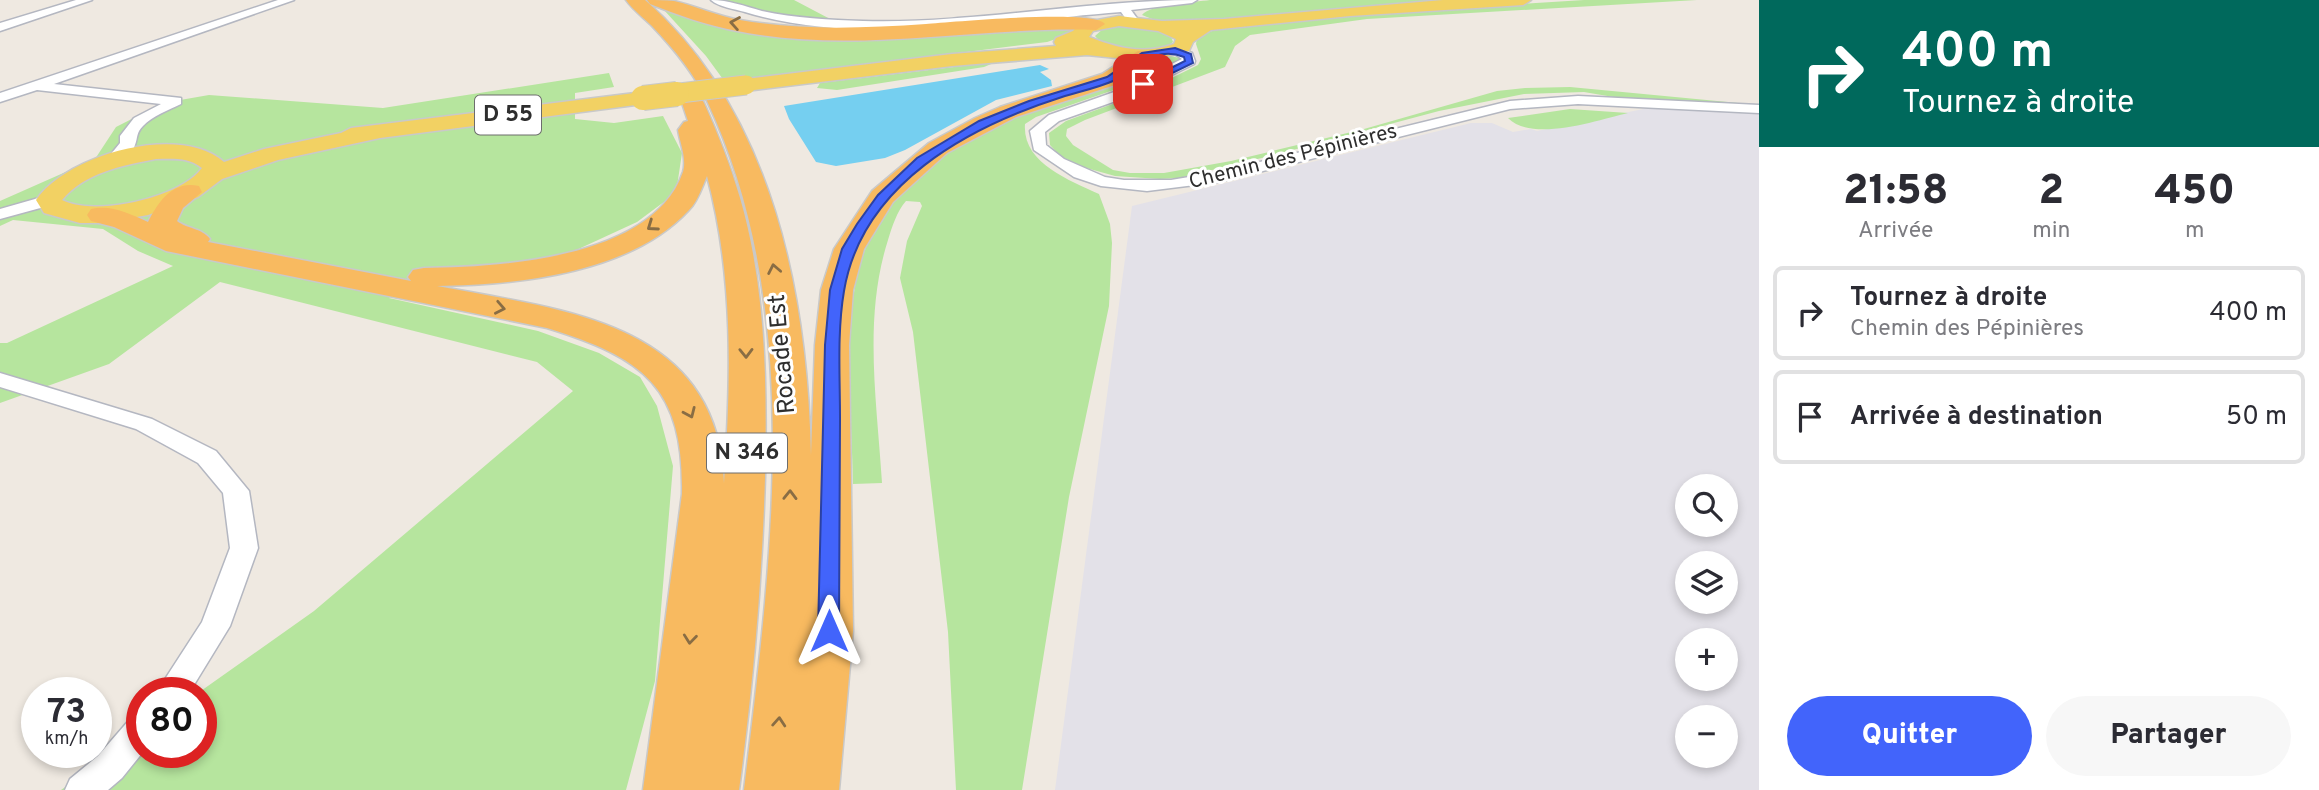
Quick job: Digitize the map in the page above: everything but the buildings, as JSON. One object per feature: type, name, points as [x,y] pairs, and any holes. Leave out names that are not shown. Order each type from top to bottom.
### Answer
[{"type":"highway","name":"Rocade Est","points":[[635,0],[676,39],[719,101],[754,188],[775,269],[787,359],[791,461],[790,575],[772,790]]},
{"type":"highway","points":[[656,0],[718,20],[811,32],[872,33],[1006,24],[1088,29]]},
{"type":"highway","name":"Rocade Est","points":[[615,1],[666,58],[701,120],[726,189],[738,253],[746,326],[747,441],[740,563],[721,732],[711,790]]},
{"type":"highway","points":[[811,790],[829,631],[832,345],[837,290],[849,249],[882,197],[938,148],[982,123],[1008,112],[1110,79],[1145,55]]},
{"type":"highway","points":[[189,192],[171,204],[162,223],[174,233],[187,237],[380,274],[468,277],[510,274],[578,260],[613,248],[645,232],[669,214],[686,194],[695,175],[697,165],[690,130],[701,120]]},
{"type":"highway","points":[[101,215],[124,221],[177,244],[540,316],[591,331],[629,348],[661,369],[679,391],[695,421],[702,461],[701,528],[671,790]]},
{"type":"main road","points":[[1162,26],[1224,24],[1350,11],[1524,0]]},
{"type":"main road","points":[[1180,45],[1173,30],[1128,15],[1088,29],[1092,46],[1145,55],[1180,45],[1201,30],[1224,24]]},
{"type":"main road","name":"D 55","points":[[952,60],[1063,42],[1088,29]]},
{"type":"main road","name":"D 55","points":[[206,164],[272,154],[373,133],[643,98],[952,60],[1049,51],[1104,50]]},
{"type":"main road","points":[[139,149],[187,152],[206,164],[189,192],[148,207],[101,215],[63,212],[52,207],[49,200],[53,191],[64,181],[139,149]]},
{"type":"street","points":[[0,27],[87,0]]},
{"type":"street","points":[[0,97],[289,0]]},
{"type":"street","points":[[716,0],[746,10],[792,18],[881,24],[1128,15],[1192,0]]},
{"type":"street","name":"Chemin des Pépinières","points":[[1180,45],[1189,61],[1122,93],[1054,118],[1037,131],[1039,147],[1058,164],[1098,181],[1129,187],[1170,187],[1510,105],[1578,100],[1759,109]]},
{"type":"street","points":[[0,83],[176,101],[139,121],[127,136],[139,149]]},
{"type":"street","points":[[0,214],[49,200]]},
{"type":"street","points":[[0,380],[144,424],[207,457],[236,491],[244,548],[215,626],[182,677]]},
{"type":"street","points":[[82,790],[110,767],[126,748]]},
{"type":"shaded area","points":[[1653,107],[1759,111],[1759,790],[1055,790],[1132,206],[1471,123],[1492,123],[1513,132],[1531,129],[1537,131]]},
{"type":"green space","points":[[723,0],[794,0],[832,20],[772,13]]},
{"type":"green space","points":[[1210,0],[1455,0],[1205,22],[1157,21],[1142,15],[1163,6]]},
{"type":"green space","points":[[1584,0],[1697,0],[1367,19],[1250,35],[1235,46],[1225,67],[1085,120],[1067,129],[1066,136],[1073,145],[1113,170],[1164,173],[1231,161],[1364,129],[1497,91],[1570,87],[1759,105],[1631,100],[1584,92],[1524,94],[1439,111],[1179,178],[1115,176],[1079,166],[1062,158],[1050,145],[1049,133],[1066,121],[1137,95],[1198,65],[1201,59],[1196,44],[1197,38],[1214,30],[1349,15]]},
{"type":"green space","points":[[664,10],[748,29],[1071,30],[1062,37],[1047,42],[725,82],[706,56]]},
{"type":"green space","points":[[1127,25],[1154,28],[1171,36],[1173,42],[1156,50],[1133,51],[1110,46],[1095,36],[1104,28]]},
{"type":"green space","points":[[1171,56],[1179,58],[1179,62],[1128,85],[1036,117],[1025,124],[1026,138],[1039,160],[1062,176],[1099,194],[1110,224],[1112,243],[1109,306],[1069,497],[1022,790],[956,790],[948,632],[913,332],[900,278],[907,241],[922,206],[920,202],[906,201],[897,214],[880,270],[876,299],[875,391],[882,483],[853,484],[849,353],[857,277],[869,242],[886,211],[909,184],[936,161],[998,125],[1119,81],[1148,60]]},
{"type":"green space","points":[[996,62],[984,67],[837,90],[817,88],[820,83]]},
{"type":"green space","points":[[609,73],[614,87],[575,93],[575,119],[614,123],[663,116],[682,153],[676,193],[637,222],[572,252],[487,268],[430,268],[389,298],[538,331],[599,353],[640,377],[657,406],[673,466],[655,681],[626,790],[61,790],[92,768],[112,768],[112,754],[126,744],[126,768],[217,768],[217,680],[314,611],[573,391],[537,362],[220,282],[109,364],[0,403],[0,343],[7,343],[173,266],[138,251],[103,229],[13,220],[0,226],[0,201],[95,159],[116,127],[163,103],[209,95],[383,108]]},
{"type":"green space","points":[[1570,109],[1628,113],[1549,129],[1533,129],[1508,118]]},
{"type":"water","points":[[1040,65],[1049,69],[1040,72],[1051,80],[1052,86],[996,100],[905,150],[885,158],[836,166],[816,162],[789,119],[784,106]]},
{"type":"route","points":[[829,631],[832,345],[837,290],[849,249],[863,224],[882,197],[921,160],[982,123],[1033,103],[1110,79],[1145,55],[1175,50],[1190,59],[1182,66],[1143,84]]}]
